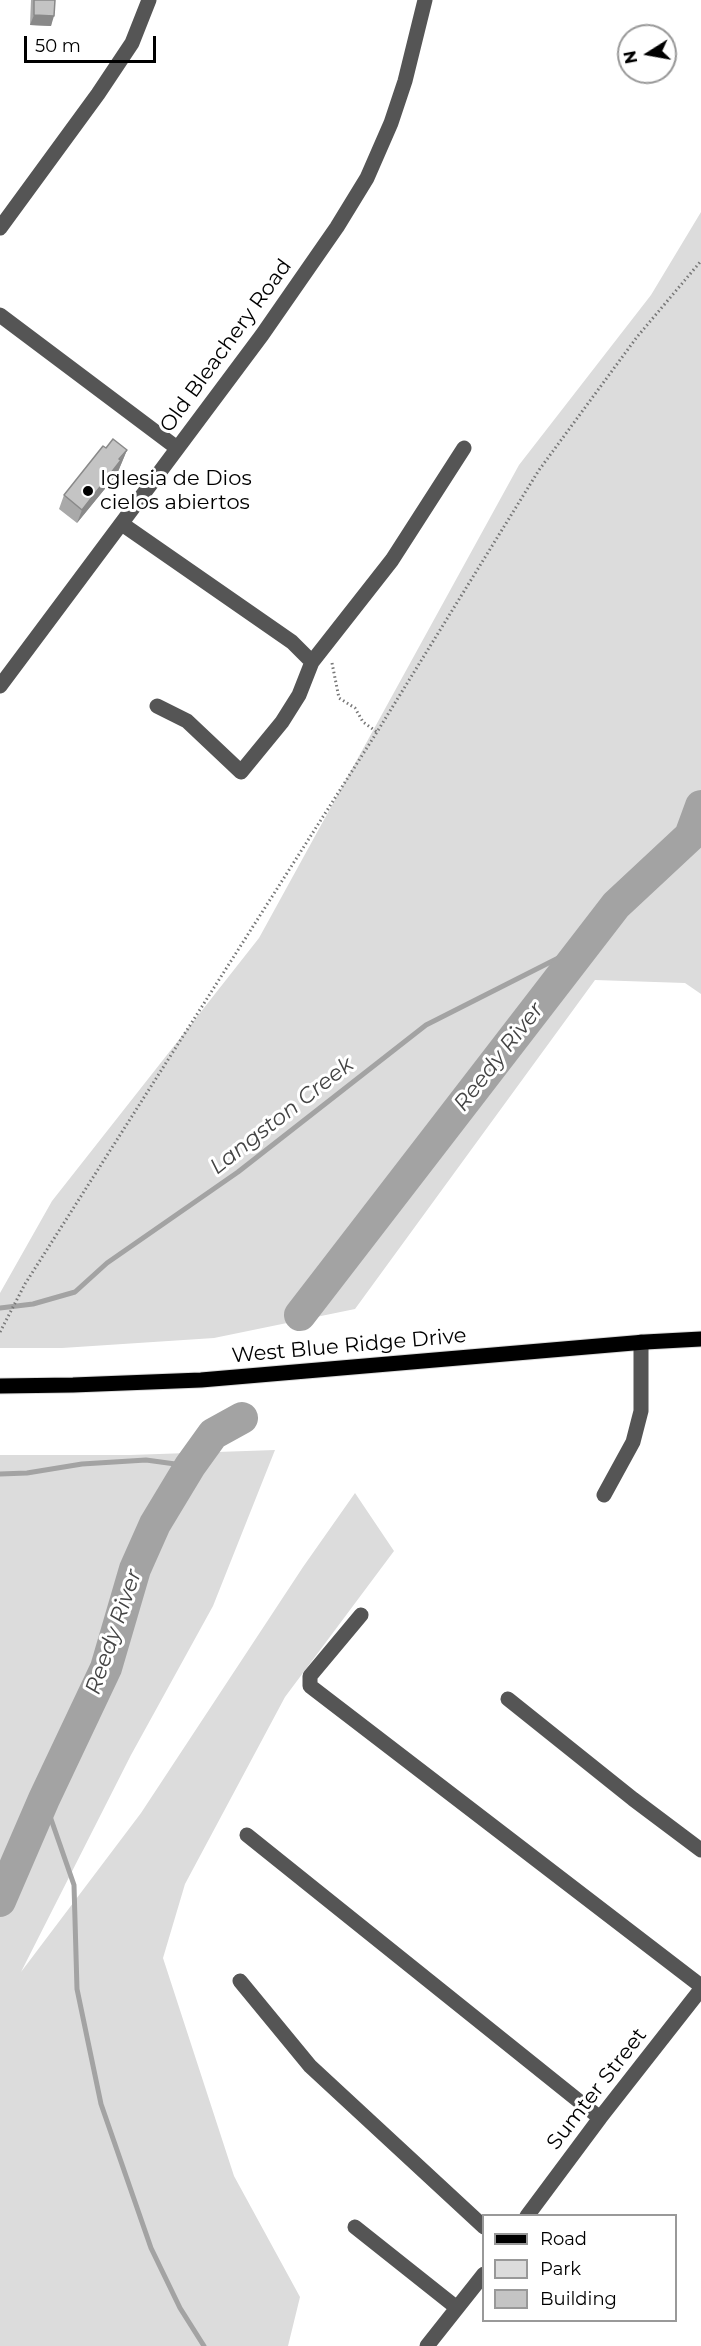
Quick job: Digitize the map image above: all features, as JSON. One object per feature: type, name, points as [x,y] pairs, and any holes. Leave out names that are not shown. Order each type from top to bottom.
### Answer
[{"type":"main road","name":"West Blue Ridge Drive","points":[[0,1386],[201,1380],[641,1342],[701,1339]]},
{"type":"street","points":[[0,228],[98,94],[132,43],[149,0]]},
{"type":"street","name":"Old Bleachery Road","points":[[0,686],[269,326],[337,227],[367,178],[391,123],[405,81],[425,0]]},
{"type":"street","points":[[0,315],[177,448]]},
{"type":"street","points":[[157,706],[187,721],[241,772],[282,723],[299,695],[312,662],[392,560],[464,448]]},
{"type":"street","points":[[122,524],[292,642],[312,662]]},
{"type":"street","points":[[604,1495],[633,1442],[641,1411],[641,1342]]},
{"type":"street","points":[[361,1616],[310,1676],[310,1686],[701,1988]]},
{"type":"street","points":[[508,1699],[701,1850]]},
{"type":"street","points":[[247,1835],[600,2118]]},
{"type":"street","points":[[240,1981],[310,2066],[482,2226]]},
{"type":"street","name":"Sumter Street","points":[[528,2214],[701,1988]]},
{"type":"street","points":[[355,2227],[457,2308]]},
{"type":"street","points":[[427,2346],[482,2275]]},
{"type":"path","points":[[0,1332],[25,1284],[377,732],[539,470],[637,337],[701,261]]},
{"type":"green space","points":[[701,212],[701,994],[685,983],[595,980],[355,1309],[214,1338],[62,1348],[0,1348],[0,1293],[52,1201],[259,938],[519,465],[651,295]]},
{"type":"green space","points":[[275,1450],[213,1606],[131,1755],[21,1972],[141,1813],[303,1567],[355,1493],[394,1551],[285,1697],[185,1884],[163,1958],[234,2176],[300,2297],[288,2346],[0,2346],[0,1455],[130,1455]]},
{"type":"building","points":[[34,0],[55,0],[54,16],[34,15]]},
{"type":"building","name":"Iglesia de Dios cielos abiertos","points":[[113,439],[127,450],[82,510],[64,495],[103,446],[106,448]]},
{"type":"waterway","name":"Reedy River","points":[[300,1315],[616,905],[690,836],[701,806]]},
{"type":"waterway","name":"Langston Creek","points":[[0,1308],[33,1304],[75,1292],[107,1263],[238,1172],[426,1025],[586,944]]},
{"type":"waterway","name":"Reedy River","points":[[0,1901],[44,1799],[106,1668],[135,1569],[155,1524],[190,1466],[213,1434],[242,1418]]},
{"type":"waterway","points":[[0,1474],[27,1473],[82,1464],[146,1460],[190,1466]]},
{"type":"waterway","points":[[44,1799],[74,1885],[77,1989],[101,2104],[151,2248],[180,2308],[204,2346]]},
{"type":"place","name":"Iglesia de Dios cielos abiertos","points":[[88,491]]}]
